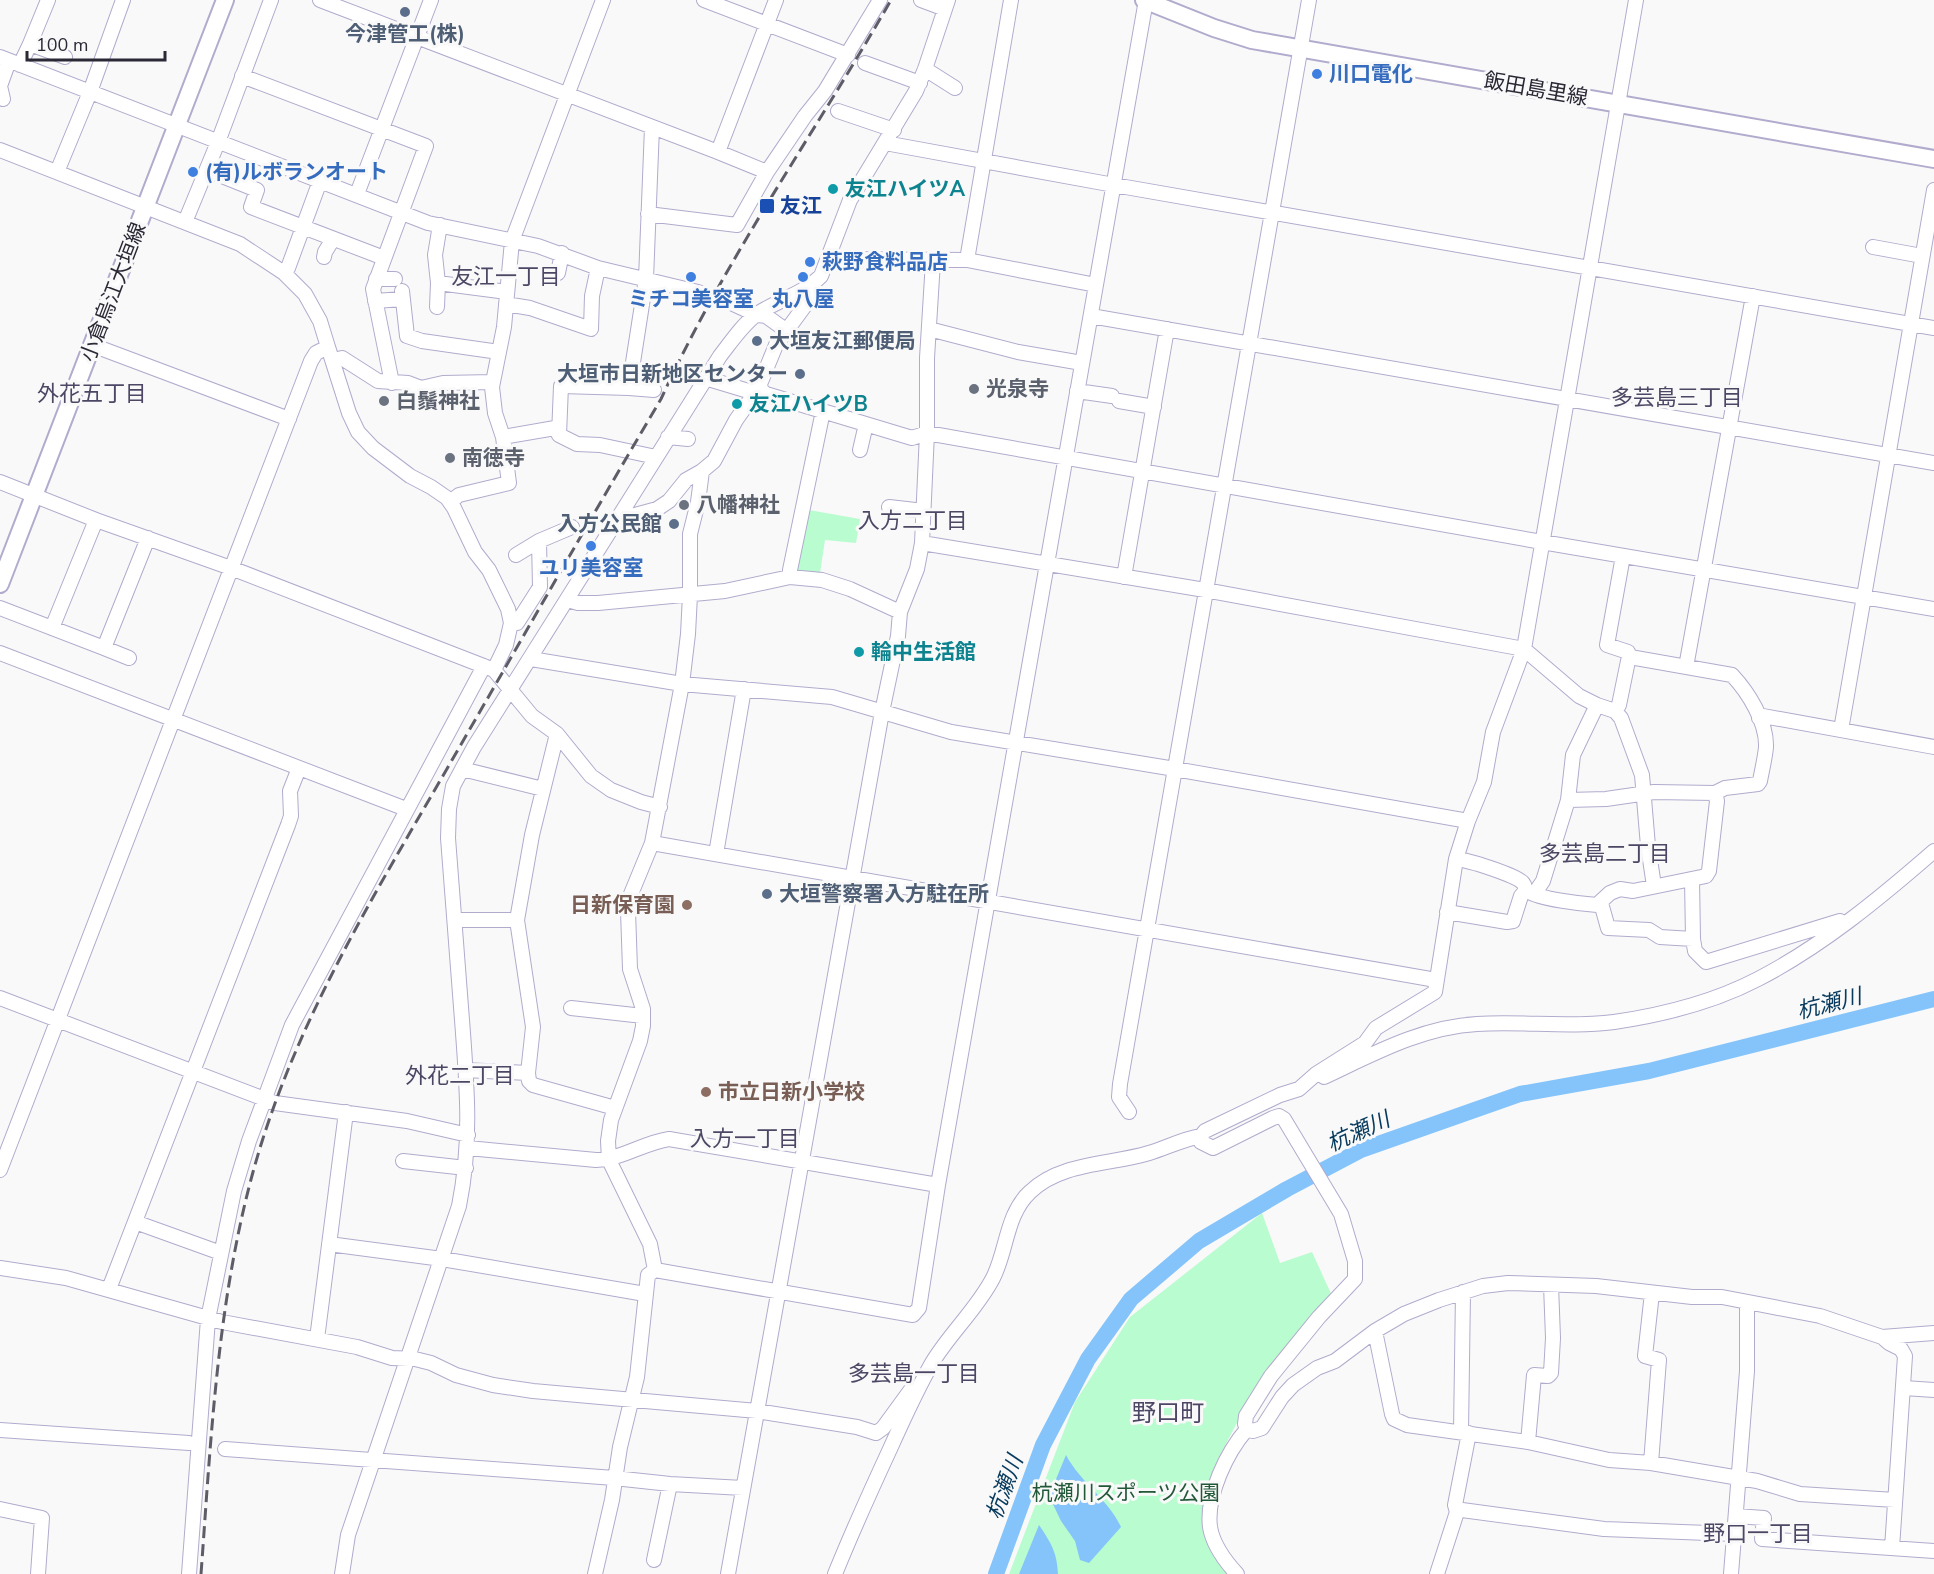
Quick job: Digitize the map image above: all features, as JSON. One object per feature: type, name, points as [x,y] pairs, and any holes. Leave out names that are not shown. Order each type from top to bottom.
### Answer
[{"type":"main road","name":"小倉烏江大垣線","points":[[0,584],[225,0]]},
{"type":"main road","name":"飯田島里線","points":[[1145,0],[1233,34],[1300,50],[1934,159]]},
{"type":"street","points":[[3,99],[0,86],[10,61],[30,44],[48,0]]},
{"type":"street","points":[[57,172],[90,92],[123,0]]},
{"type":"street","points":[[185,222],[218,142],[271,0]]},
{"type":"street","points":[[320,0],[767,172]]},
{"type":"street","points":[[357,194],[431,0]]},
{"type":"street","points":[[450,502],[459,495],[509,483],[503,437],[495,413],[493,382],[499,352],[512,241],[603,0]]},
{"type":"street","points":[[704,0],[848,55]]},
{"type":"street","points":[[718,152],[776,0]]},
{"type":"street","points":[[648,214],[736,225],[767,172],[848,55],[880,0]]},
{"type":"street","points":[[342,1574],[348,1535],[442,1259],[459,1206],[466,1168],[468,1142],[465,1070],[448,838],[448,809],[453,786],[705,378],[738,332],[757,315],[812,285],[821,276],[844,213],[920,83],[947,4],[921,0]]},
{"type":"street","points":[[967,260],[1011,0]]},
{"type":"street","points":[[595,1574],[637,1377],[648,1275],[655,1270],[913,1315],[919,1308],[938,1185],[1145,0]]},
{"type":"street","points":[[1129,1112],[1119,1097],[1120,1084],[1309,0]]},
{"type":"street","points":[[1308,1083],[1316,1074],[1365,1043],[1376,1028],[1435,992],[1456,859],[1484,782],[1493,732],[1524,649],[1636,0]]},
{"type":"street","points":[[30,44],[65,57]]},
{"type":"street","points":[[10,61],[400,212],[440,225],[538,246],[598,268],[698,292],[757,315],[766,316],[787,331]]},
{"type":"street","points":[[865,63],[920,83]]},
{"type":"street","points":[[925,69],[956,88]]},
{"type":"street","points":[[242,76],[426,146],[373,288],[392,383]]},
{"type":"street","points":[[838,111],[894,130]]},
{"type":"street","points":[[629,388],[646,279],[652,127]]},
{"type":"street","points":[[885,143],[1934,328]]},
{"type":"street","points":[[0,150],[240,244],[284,273],[305,294],[320,321],[349,413],[358,432],[373,448],[450,502],[475,552],[489,570],[508,609],[511,623],[506,645],[489,668],[406,809],[292,1025],[264,1099],[234,1191],[208,1319],[189,1574]]},
{"type":"street","points":[[207,170],[257,190],[251,207],[384,258]]},
{"type":"street","points":[[284,273],[320,181]]},
{"type":"street","points":[[1841,730],[1862,597],[1934,190]]},
{"type":"street","points":[[437,307],[438,284],[435,255],[440,225]]},
{"type":"street","points":[[324,257],[333,239]]},
{"type":"street","points":[[1873,247],[1922,256]]},
{"type":"street","points":[[558,273],[562,253]]},
{"type":"street","points":[[829,259],[967,260],[1096,285]]},
{"type":"street","points":[[728,1574],[798,1173],[803,1162],[882,712],[898,636],[900,612],[917,569],[922,543],[933,261]]},
{"type":"street","points":[[438,284],[506,298],[591,329],[592,296],[598,268]]},
{"type":"street","points":[[376,279],[395,279]]},
{"type":"street","points":[[620,519],[657,509],[669,501],[686,480],[714,461],[736,420],[758,392],[776,345],[812,296],[812,285]]},
{"type":"street","points":[[375,301],[403,295],[408,336],[422,342],[499,352]]},
{"type":"street","points":[[1686,667],[1753,296]]},
{"type":"street","points":[[1090,316],[1934,463]]},
{"type":"street","points":[[929,329],[1018,352],[1082,363]]},
{"type":"street","points":[[1124,577],[1167,329]]},
{"type":"street","points":[[92,345],[289,419]]},
{"type":"street","points":[[0,1170],[316,352],[342,358],[378,381],[408,383],[421,388],[443,383],[493,382]]},
{"type":"street","points":[[705,378],[912,438],[927,432],[1542,542],[1934,609]]},
{"type":"street","points":[[560,435],[561,386],[654,390]]},
{"type":"street","points":[[1077,391],[1154,407]]},
{"type":"street","points":[[790,577],[823,411]]},
{"type":"street","points":[[860,450],[866,424]]},
{"type":"street","points":[[503,437],[555,428],[560,435],[577,444],[600,445],[656,457]]},
{"type":"street","points":[[668,437],[688,439]]},
{"type":"street","points":[[655,1270],[650,1244],[609,1160],[608,1141],[615,1108],[640,1041],[643,1009],[630,969],[628,911],[631,894],[652,843],[682,684],[688,634],[690,534],[698,502],[702,471]]},
{"type":"street","points":[[0,482],[489,668],[511,689],[532,716],[557,734],[597,781],[611,790],[660,807]]},
{"type":"street","points":[[889,507],[924,511]]},
{"type":"street","points":[[52,628],[96,520]]},
{"type":"street","points":[[516,555],[539,541],[572,527]]},
{"type":"street","points":[[104,648],[148,538]]},
{"type":"street","points":[[511,623],[517,623],[540,587],[539,541]]},
{"type":"street","points":[[922,543],[1205,590],[1524,649],[1579,696],[1615,711],[1621,718],[1642,776],[1654,886]]},
{"type":"street","points":[[1623,556],[1607,645],[1628,652],[1630,657]]},
{"type":"street","points":[[568,600],[578,603],[598,603],[690,595],[725,591],[790,577],[822,580],[850,589],[900,612]]},
{"type":"street","points":[[0,608],[129,658]]},
{"type":"street","points":[[0,653],[406,809]]},
{"type":"street","points":[[1568,800],[1606,799],[1654,792],[1716,793],[1725,788],[1758,784],[1760,781],[1766,746],[1759,717],[1743,687],[1732,675],[1630,657]]},
{"type":"street","points":[[1615,711],[1619,705],[1630,657]]},
{"type":"street","points":[[531,659],[682,684],[832,697],[951,732],[1468,821]]},
{"type":"street","points":[[716,854],[744,689]]},
{"type":"street","points":[[1447,912],[1507,922],[1513,921],[1521,896],[1543,881],[1568,800],[1574,755],[1597,705]]},
{"type":"street","points":[[1759,717],[1934,747]]},
{"type":"street","points":[[557,734],[532,835],[517,920],[533,1027],[529,1080],[533,1085],[615,1108]]},
{"type":"street","points":[[109,1289],[288,825],[291,816],[290,791],[299,768]]},
{"type":"street","points":[[462,769],[543,789]]},
{"type":"street","points":[[1456,859],[1503,873],[1522,882],[1530,892],[1576,903],[1597,905],[1610,893],[1620,889],[1633,891],[1706,876],[1709,871],[1716,793]]},
{"type":"street","points":[[652,843],[1436,980]]},
{"type":"street","points":[[0,1268],[66,1278],[208,1319],[357,1347],[392,1358],[415,1359],[431,1363],[456,1375],[493,1385],[631,1401],[757,1411],[857,1427],[876,1433],[884,1428],[992,1280],[1002,1257],[1016,1210],[1029,1192],[1048,1178],[1067,1170],[1150,1153],[1201,1136],[1205,1131],[1280,1095],[1299,1089],[1400,1042],[1437,1030],[1477,1024],[1605,1023],[1663,1013],[1704,1001],[1756,980],[1803,953],[1848,920],[1934,850]]},
{"type":"street","points":[[1692,879],[1695,951],[1706,962],[1848,920]]},
{"type":"street","points":[[1601,903],[1608,928],[1649,930],[1660,937],[1693,939]]},
{"type":"street","points":[[455,920],[517,920]]},
{"type":"street","points":[[0,998],[275,1103],[407,1121],[468,1142],[609,1160],[669,1139],[938,1185]]},
{"type":"street","points":[[571,1008],[643,1016]]},
{"type":"street","points":[[465,1070],[528,1073]]},
{"type":"street","points":[[317,1339],[346,1112]]},
{"type":"street","points":[[1201,1136],[1201,1142],[1213,1148],[1279,1116],[1284,1119],[1341,1214],[1355,1261],[1355,1279],[1319,1317],[1271,1376],[1246,1416],[1247,1429]]},
{"type":"street","points":[[404,1161],[466,1168]]},
{"type":"street","points":[[135,1222],[220,1253]]},
{"type":"street","points":[[329,1244],[442,1259],[645,1294]]},
{"type":"street","points":[[1247,1429],[1253,1431],[1262,1428],[1282,1397],[1293,1385],[1317,1368],[1335,1360],[1375,1331],[1404,1314],[1483,1286],[1508,1283],[1596,1286],[1692,1297],[1722,1297],[1820,1316],[1882,1338],[1904,1352],[1904,1388],[1892,1548]]},
{"type":"street","points":[[1528,1442],[1534,1376],[1548,1376],[1551,1373],[1553,1338],[1551,1285]]},
{"type":"street","points":[[1437,1574],[1457,1512],[1455,1505],[1465,1432],[1463,1292]]},
{"type":"street","points":[[1651,1463],[1659,1360],[1645,1356],[1652,1293]]},
{"type":"street","points":[[1731,1574],[1747,1371],[1747,1302]]},
{"type":"street","points":[[1375,1331],[1392,1414],[1394,1419],[1407,1425],[1528,1442],[1609,1460],[1651,1463],[1757,1480],[1800,1494],[1896,1500]]},
{"type":"street","points":[[1882,1338],[1934,1333]]},
{"type":"street","points":[[835,1574],[910,1405],[932,1364]]},
{"type":"street","points":[[1904,1388],[1934,1390]]},
{"type":"street","points":[[1238,1574],[1218,1550],[1210,1526],[1212,1502],[1220,1471],[1234,1443],[1247,1429]]},
{"type":"street","points":[[0,1430],[189,1443]]},
{"type":"street","points":[[225,1449],[743,1488]]},
{"type":"street","points":[[654,1560],[670,1484]]},
{"type":"street","points":[[0,1509],[42,1518],[38,1574]]},
{"type":"street","points":[[1457,1512],[1462,1510],[1604,1529],[1734,1534]]},
{"type":"street","points":[[1736,1516],[1764,1518],[1762,1539],[1934,1551]]},
{"type":"green space","points":[[809,510],[860,519],[856,543],[825,540],[820,573],[797,571]]},
{"type":"green space","name":"杭瀬川スポーツ公園","points":[[1262,1213],[1280,1263],[1312,1252],[1333,1298],[1240,1417],[1219,1457],[1210,1484],[1205,1512],[1205,1535],[1219,1564],[1229,1574],[1009,1574],[1075,1402],[1130,1317]]},
{"type":"water","points":[[1066,1455],[1079,1474],[1116,1517],[1121,1527],[1089,1563],[1080,1560],[1075,1541],[1061,1521],[1049,1496]]},
{"type":"water","points":[[1039,1525],[1053,1548],[1058,1574],[1019,1574]]},
{"type":"waterway","name":"杭瀬川","points":[[996,1574],[1043,1445],[1088,1359],[1131,1299],[1199,1241],[1287,1189],[1361,1150],[1520,1094],[1649,1071],[1934,999]]},
{"type":"railway","points":[[201,1574],[217,1372],[231,1272],[253,1172],[290,1065],[337,964],[364,914],[661,399],[713,296],[891,0]]},
{"type":"place","name":"今津管工(株)","points":[[405,12]]},
{"type":"place","name":"川口電化","points":[[1317,74]]},
{"type":"place","name":"(有)ルボランオート","points":[[193,172]]},
{"type":"place","name":"友江ハイツA","points":[[833,189]]},
{"type":"place","name":"友江","points":[[767,206]]},
{"type":"place","name":"萩野食料品店","points":[[810,262]]},
{"type":"place","name":"ミチコ美容室","points":[[691,277]]},
{"type":"place","name":"丸八屋","points":[[803,277]]},
{"type":"place","name":"大垣友江郵便局","points":[[757,341]]},
{"type":"place","name":"大垣市日新地区センター","points":[[800,374]]},
{"type":"place","name":"光泉寺","points":[[974,389]]},
{"type":"place","name":"白鬚神社","points":[[384,401]]},
{"type":"place","name":"友江ハイツB","points":[[737,404]]},
{"type":"place","name":"南徳寺","points":[[450,458]]},
{"type":"place","name":"八幡神社","points":[[684,505]]},
{"type":"place","name":"入方公民館","points":[[674,524]]},
{"type":"place","name":"ユリ美容室","points":[[591,546]]},
{"type":"place","name":"輪中生活館","points":[[859,652]]},
{"type":"place","name":"大垣警察署入方駐在所","points":[[767,894]]},
{"type":"place","name":"日新保育園","points":[[687,905]]},
{"type":"place","name":"市立日新小学校","points":[[706,1092]]},
{"type":"district","name":"友江一丁目","points":[[506,276]]},
{"type":"district","name":"外花五丁目","points":[[92,393]]},
{"type":"district","name":"多芸島三丁目","points":[[1677,397]]},
{"type":"district","name":"入方二丁目","points":[[913,520]]},
{"type":"district","name":"多芸島二丁目","points":[[1605,853]]},
{"type":"district","name":"外花二丁目","points":[[460,1075]]},
{"type":"district","name":"入方一丁目","points":[[745,1138]]},
{"type":"district","name":"多芸島一丁目","points":[[914,1373]]},
{"type":"district","name":"野口町","points":[[1168,1413]]},
{"type":"district","name":"野口一丁目","points":[[1758,1533]]}]
